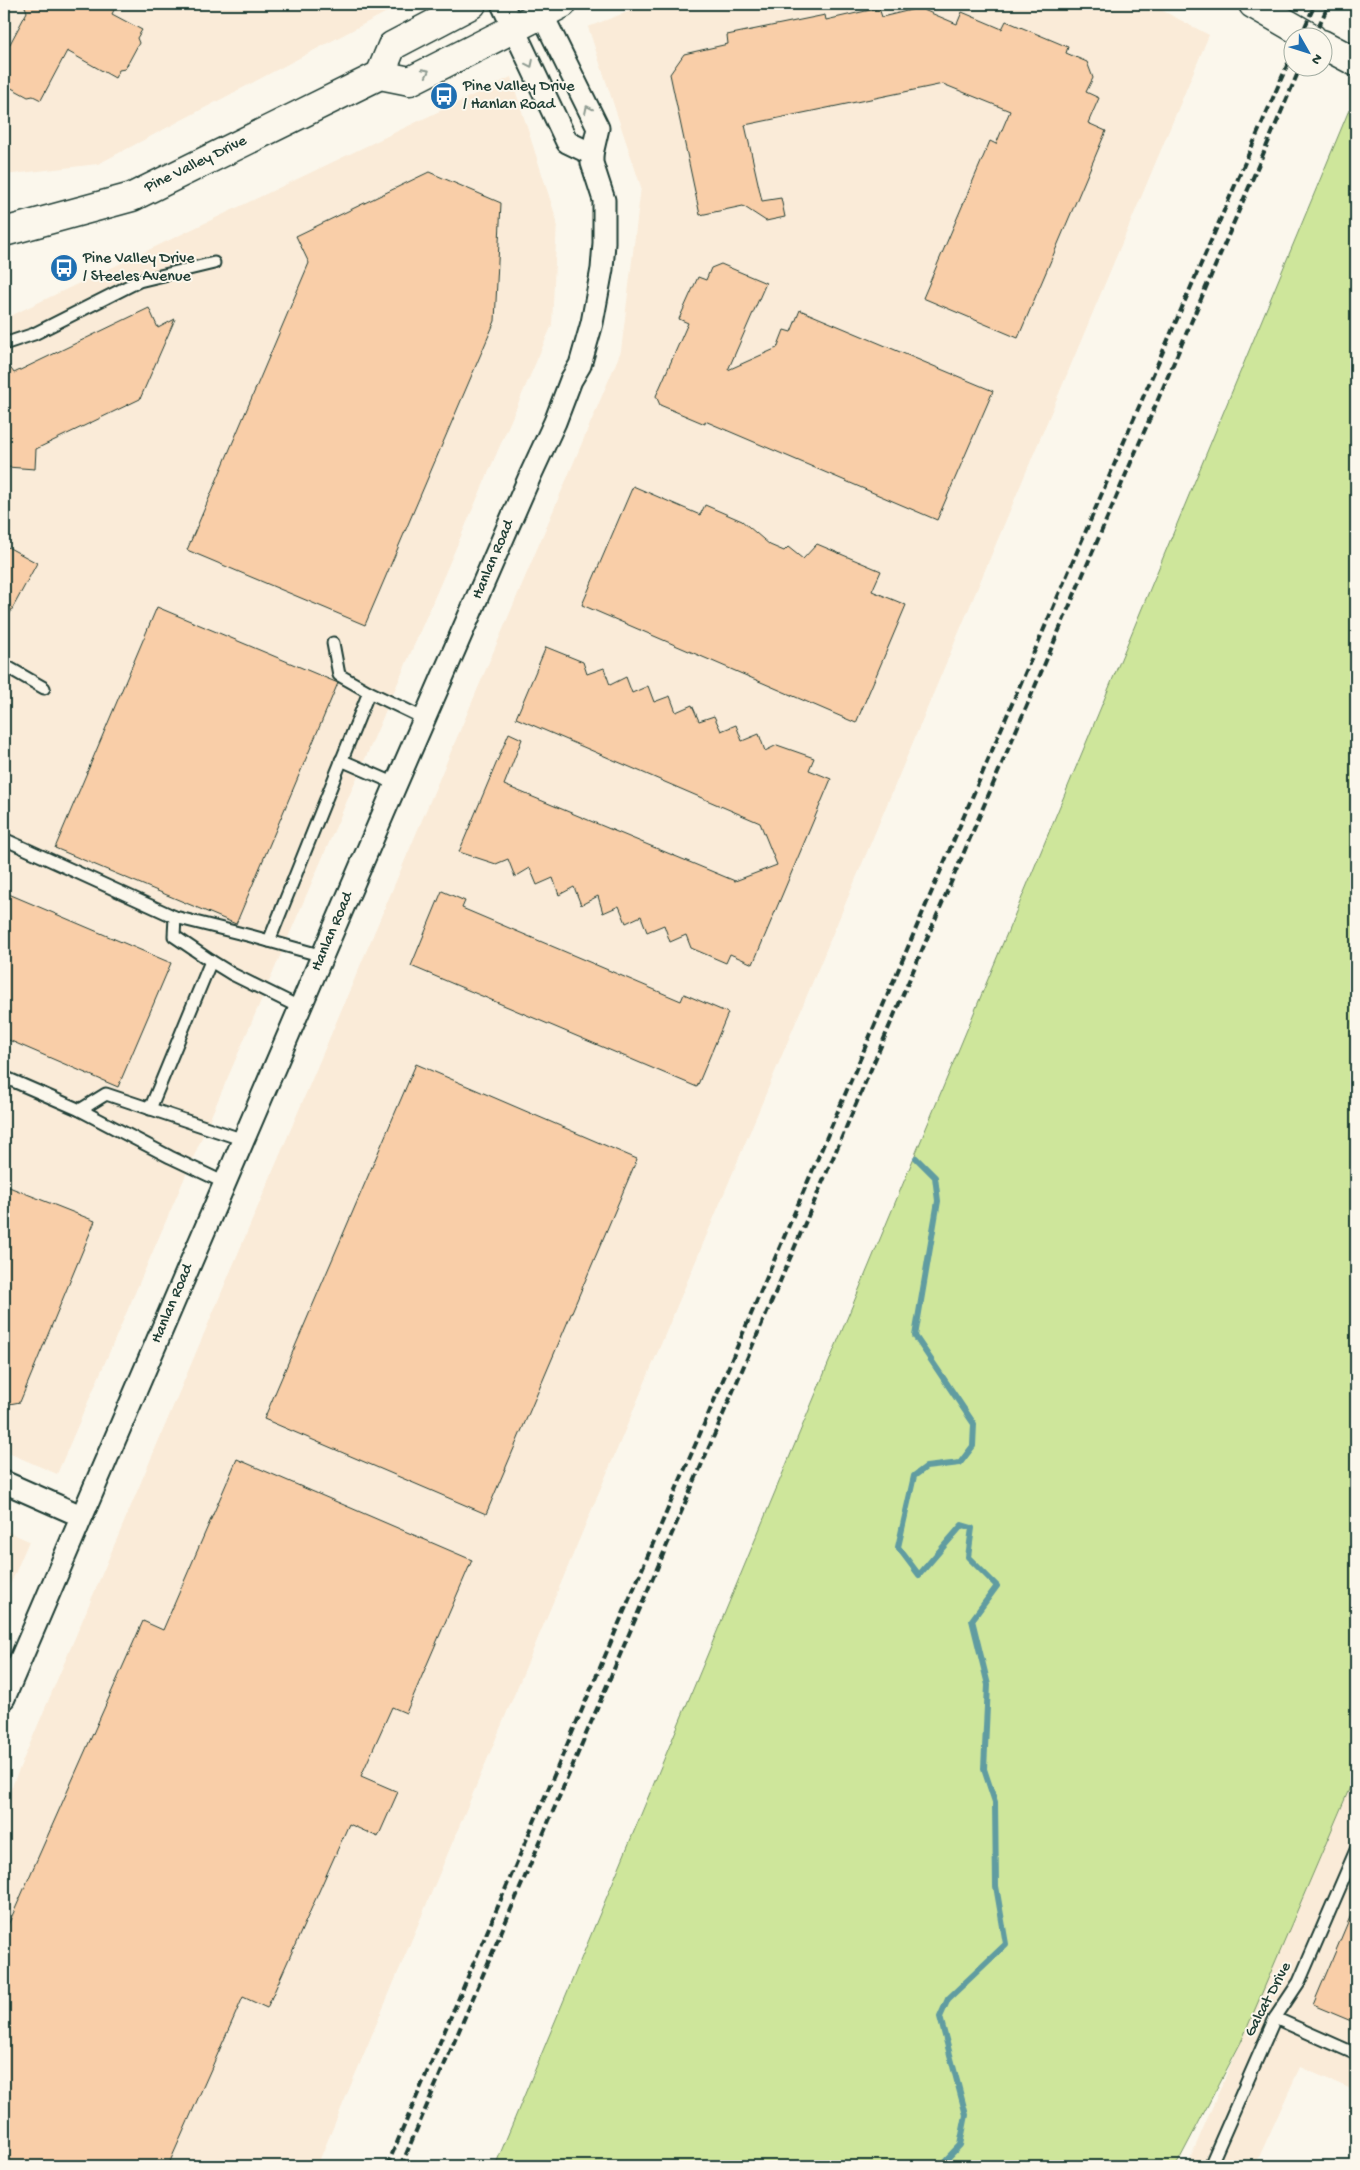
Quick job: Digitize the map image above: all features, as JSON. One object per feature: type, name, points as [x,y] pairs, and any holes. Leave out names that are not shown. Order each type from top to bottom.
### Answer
[{"type":"main road","points":[[472,4],[392,46],[380,75],[410,81],[512,29],[546,7]]},
{"type":"main road","points":[[1253,4],[1295,28]]},
{"type":"main road","points":[[1332,49],[1356,62]]},
{"type":"main road","name":"Pine Valley Drive","points":[[4,232],[132,197],[380,75]]},
{"type":"street","points":[[502,4],[512,29],[567,142],[592,154]]},
{"type":"street","name":"Hanlan Road","points":[[4,1698],[396,784],[530,476],[556,422],[571,380],[580,365],[587,343],[602,269],[604,243],[604,200],[592,163],[592,154],[598,128],[546,7]]},
{"type":"street","points":[[4,1482],[82,1516]]},
{"type":"lane","points":[[4,344],[34,334],[140,281],[214,263]]},
{"type":"lane","points":[[332,643],[339,675],[425,719]]},
{"type":"lane","points":[[4,665],[44,688]]},
{"type":"lane","points":[[269,941],[369,692]]},
{"type":"lane","points":[[341,760],[396,784]]},
{"type":"lane","points":[[4,839],[175,917],[323,956]]},
{"type":"lane","points":[[175,917],[174,936],[232,974],[301,1008]]},
{"type":"lane","points":[[150,1109],[211,961]]},
{"type":"lane","points":[[4,1077],[80,1110],[170,1157],[225,1183]]},
{"type":"lane","points":[[80,1110],[106,1094],[244,1140]]},
{"type":"lane","name":"Galcat Drive","points":[[1210,2166],[1275,2018],[1300,1982],[1356,1850]]},
{"type":"lane","points":[[1275,2018],[1356,2054]]},
{"type":"shaded area","points":[[4,4],[402,4],[98,164],[4,175]]},
{"type":"shaded area","points":[[648,4],[1150,4],[1209,35],[317,2166],[4,2166],[4,1805],[621,351],[641,187],[588,27]]},
{"type":"shaded area","points":[[511,77],[557,221],[552,325],[57,1474],[4,1451],[4,319]]},
{"type":"shaded area","points":[[4,1530],[29,1541],[4,1599]]},
{"type":"shaded area","points":[[1356,1773],[1356,2091],[1300,2067],[1255,2166],[1187,2166]]},
{"type":"green space","points":[[1349,110],[1356,114],[1356,1773],[1241,2042],[1176,2166],[495,2166]]},
{"type":"building","points":[[24,4],[117,4],[112,14],[142,30],[137,38],[139,43],[125,69],[119,70],[115,78],[67,51],[41,100],[33,96],[28,97],[4,84],[4,55],[27,12]]},
{"type":"building","points":[[879,8],[882,17],[919,8],[957,24],[962,12],[1002,29],[1006,21],[1068,47],[1066,53],[1087,62],[1093,78],[1086,92],[1099,98],[1088,123],[1106,131],[1018,338],[923,298],[990,141],[996,144],[1010,111],[943,84],[745,125],[762,201],[781,198],[785,217],[766,221],[743,206],[700,215],[670,74],[684,54],[728,44],[727,35],[825,15],[826,20]]},
{"type":"building","points":[[429,172],[501,203],[495,321],[365,625],[187,550],[309,263],[296,236]]},
{"type":"building","points":[[721,264],[766,283],[728,370],[777,348],[784,330],[791,332],[800,310],[993,391],[937,520],[705,421],[705,424],[660,405],[656,396],[688,323],[679,319],[698,277],[706,280],[711,268]]},
{"type":"building","points":[[149,308],[158,328],[175,319],[140,399],[36,449],[35,469],[7,467],[7,447],[4,447],[4,359],[14,373]]},
{"type":"building","points":[[633,486],[700,515],[705,505],[742,521],[770,545],[784,551],[788,547],[803,559],[817,544],[881,571],[872,591],[906,605],[856,723],[582,605]]},
{"type":"building","points":[[4,545],[37,563],[4,624]]},
{"type":"building","points":[[157,607],[338,683],[236,924],[55,848]]},
{"type":"building","points":[[546,647],[583,662],[587,674],[604,668],[610,685],[626,677],[632,693],[648,686],[654,702],[670,696],[676,712],[692,705],[699,721],[714,716],[721,731],[736,725],[742,741],[759,734],[765,751],[777,745],[814,758],[809,770],[831,779],[753,964],[730,954],[726,963],[691,948],[686,935],[670,942],[664,925],[647,932],[641,916],[626,923],[619,906],[603,913],[598,896],[581,905],[574,887],[559,895],[553,878],[537,885],[530,868],[515,877],[508,859],[496,864],[459,852],[509,733],[522,739],[504,785],[735,881],[777,865],[760,823],[516,718]]},
{"type":"building","points":[[442,891],[465,901],[462,908],[681,1001],[684,994],[728,1013],[697,1087],[411,966]]},
{"type":"building","points":[[4,892],[171,963],[118,1087],[4,1038]]},
{"type":"building","points":[[416,1064],[637,1159],[486,1514],[264,1419]]},
{"type":"building","points":[[4,1185],[95,1221],[20,1402],[4,1405]]},
{"type":"building","points":[[237,1459],[472,1560],[406,1713],[392,1707],[361,1776],[398,1792],[378,1837],[349,1824],[267,2008],[243,1997],[168,2166],[4,2166],[4,1934],[143,1621],[163,1630]]},
{"type":"building","points":[[1356,1903],[1356,2023],[1313,2005]]},
{"type":"waterway","points":[[916,1158],[935,1177],[938,1201],[915,1336],[974,1424],[973,1446],[960,1463],[926,1467],[914,1476],[898,1547],[919,1575],[962,1525],[972,1528],[968,1557],[997,1586],[972,1620],[988,1685],[984,1769],[995,1802],[996,1886],[1006,1944],[948,1999],[940,2017],[966,2115],[960,2145],[940,2166]]},
{"type":"railway","points":[[1304,28],[1315,4]]},
{"type":"railway","points":[[1318,28],[1329,4]]},
{"type":"railway","points":[[387,2166],[1138,409],[1282,77]]},
{"type":"railway","points":[[401,2166],[1296,78]]},
{"type":"place","name":"Pine Valley Drive / Hanlan Road","points":[[444,96]]},
{"type":"place","name":"Pine Valley Drive / Steeles Avenue","points":[[64,268]]}]
